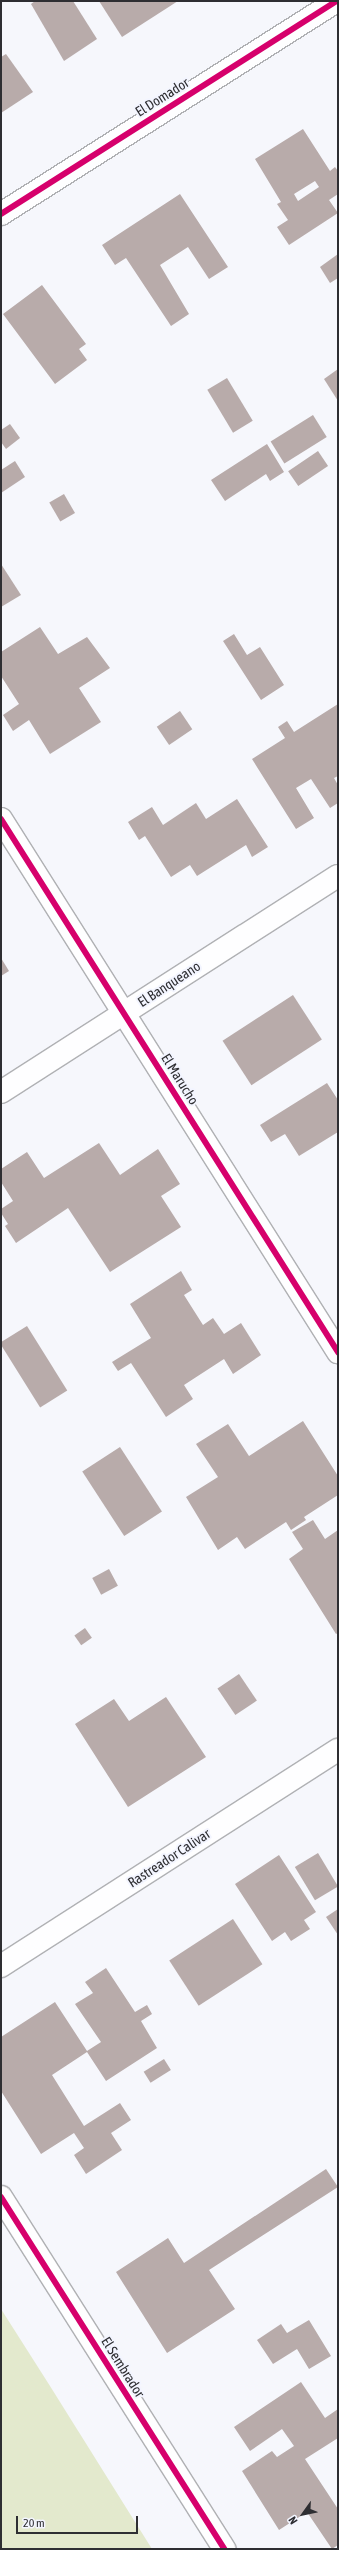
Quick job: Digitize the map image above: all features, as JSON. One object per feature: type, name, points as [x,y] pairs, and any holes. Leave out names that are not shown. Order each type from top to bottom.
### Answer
[{"type":"street","name":"El Domador","points":[[1,214],[337,1]]},
{"type":"street","name":"El Marucho","points":[[1,819],[338,1352]]},
{"type":"street","name":"El Banqueano","points":[[1,1092],[338,876]]},
{"type":"street","name":"Rastreador Calivar","points":[[1,1966],[338,1750]]},
{"type":"street","name":"El Sembrador","points":[[1,2197],[224,2549]]},
{"type":"green space","points":[[1,2309],[50,2386],[152,2549],[1,2549]]},
{"type":"building","points":[[35,1],[73,1],[97,39],[64,61],[31,4]]},
{"type":"building","points":[[99,1],[178,1],[122,37]]},
{"type":"building","points":[[6,54],[33,92],[1,113],[1,57]]},
{"type":"building","points":[[303,129],[330,171],[335,167],[338,171],[338,194],[329,200],[338,213],[289,245],[277,227],[288,220],[277,204],[281,202],[255,159]],"holes":[[[315,181],[319,187],[298,201],[294,194]]]},
{"type":"building","points":[[180,194],[228,267],[209,279],[188,247],[160,265],[189,314],[171,326],[126,258],[115,265],[102,245]]},
{"type":"building","points":[[338,254],[338,278],[330,283],[320,267]]},
{"type":"building","points":[[42,285],[86,344],[79,349],[87,360],[55,384],[3,314]]},
{"type":"building","points":[[338,369],[338,401],[324,379]]},
{"type":"building","points":[[227,378],[253,421],[233,433],[207,390]]},
{"type":"building","points":[[313,415],[327,437],[284,464],[271,441]]},
{"type":"building","points":[[10,424],[20,438],[6,449],[1,442],[1,430]]},
{"type":"building","points":[[267,444],[284,472],[270,481],[266,474],[225,501],[211,480]]},
{"type":"building","points":[[318,451],[328,466],[298,486],[288,471]]},
{"type":"building","points":[[15,461],[25,477],[1,493],[1,470]]},
{"type":"building","points":[[64,494],[75,513],[60,522],[49,502]]},
{"type":"building","points":[[1,564],[21,595],[1,607]]},
{"type":"building","points":[[40,627],[58,654],[87,637],[110,668],[79,688],[101,722],[50,754],[29,720],[13,731],[3,715],[19,704],[1,676],[1,652]]},
{"type":"building","points":[[234,634],[247,655],[260,647],[284,685],[261,700],[223,641]]},
{"type":"building","points":[[338,704],[338,776],[334,778],[338,785],[338,803],[330,808],[311,779],[296,788],[314,818],[296,829],[252,759],[285,738],[278,727],[287,721],[294,732]]},
{"type":"building","points":[[180,711],[192,729],[169,745],[157,727]]},
{"type":"building","points":[[237,799],[268,847],[252,857],[246,845],[197,876],[190,865],[171,877],[145,836],[139,840],[128,822],[152,807],[163,825],[196,803],[206,819]]},
{"type":"building","points":[[1,958],[9,971],[1,976]]},
{"type":"building","points":[[293,995],[322,1039],[251,1085],[223,1041]]},
{"type":"building","points":[[327,1083],[338,1100],[338,1132],[299,1156],[285,1134],[271,1142],[260,1125]]},
{"type":"building","points":[[99,1143],[120,1175],[158,1149],[180,1184],[161,1196],[181,1227],[110,1272],[68,1208],[16,1243],[5,1226],[8,1224],[1,1213],[1,1209],[13,1201],[1,1182],[1,1169],[27,1152],[44,1178]]},
{"type":"building","points":[[181,1271],[192,1290],[184,1295],[203,1325],[213,1318],[224,1334],[241,1323],[261,1355],[233,1374],[224,1359],[184,1385],[193,1399],[166,1417],[131,1363],[118,1371],[112,1362],[151,1338],[130,1304]]},
{"type":"building","points":[[27,1326],[67,1390],[40,1407],[1,1345],[1,1342]]},
{"type":"building","points":[[303,1421],[338,1476],[338,1495],[304,1517],[306,1520],[291,1530],[286,1522],[245,1549],[237,1537],[218,1550],[186,1497],[218,1477],[196,1444],[228,1424],[249,1456]]},
{"type":"building","points":[[120,1447],[162,1512],[124,1536],[82,1472]]},
{"type":"building","points":[[313,1520],[325,1539],[338,1530],[338,1633],[336,1634],[289,1559],[303,1549],[292,1532]]},
{"type":"building","points":[[109,1569],[118,1586],[101,1595],[92,1578]]},
{"type":"building","points":[[85,1628],[92,1638],[81,1645],[74,1635]]},
{"type":"building","points":[[239,1674],[257,1701],[235,1715],[217,1689]]},
{"type":"building","points":[[166,1697],[206,1757],[128,1807],[75,1724],[114,1699],[129,1721]]},
{"type":"building","points":[[318,1853],[338,1886],[315,1900],[295,1867]]},
{"type":"building","points":[[279,1855],[316,1912],[304,1920],[310,1929],[291,1941],[285,1932],[272,1941],[235,1884]]},
{"type":"building","points":[[338,1909],[338,1935],[326,1917]]},
{"type":"building","points":[[233,1919],[262,1964],[199,2006],[169,1960]]},
{"type":"building","points":[[106,1968],[135,2012],[147,2005],[152,2014],[141,2021],[157,2048],[106,2081],[87,2052],[52,2075],[84,2126],[120,2103],[131,2120],[111,2133],[122,2150],[86,2174],[74,2155],[84,2148],[74,2133],[41,2154],[1,2091],[1,2037],[55,2002],[87,2051],[101,2042],[75,2004],[93,1993],[85,1982]]},
{"type":"building","points":[[164,2059],[171,2070],[151,2083],[144,2072]]},
{"type":"building","points":[[326,2169],[338,2187],[209,2270],[235,2309],[167,2353],[116,2272],[168,2238],[184,2263]]},
{"type":"building","points":[[309,2320],[331,2356],[309,2369],[297,2349],[273,2364],[257,2340],[281,2324],[287,2333]]},
{"type":"building","points":[[301,2382],[325,2418],[338,2409],[338,2438],[305,2459],[338,2509],[338,2545],[332,2549],[307,2512],[279,2530],[242,2471],[272,2451],[277,2457],[294,2446],[282,2429],[250,2451],[234,2427]]},
{"type":"cycle path","points":[[1,214],[336,1]]},
{"type":"cycle path","points":[[1,819],[338,1352]]},
{"type":"cycle path","points":[[1,2197],[224,2549]]}]
